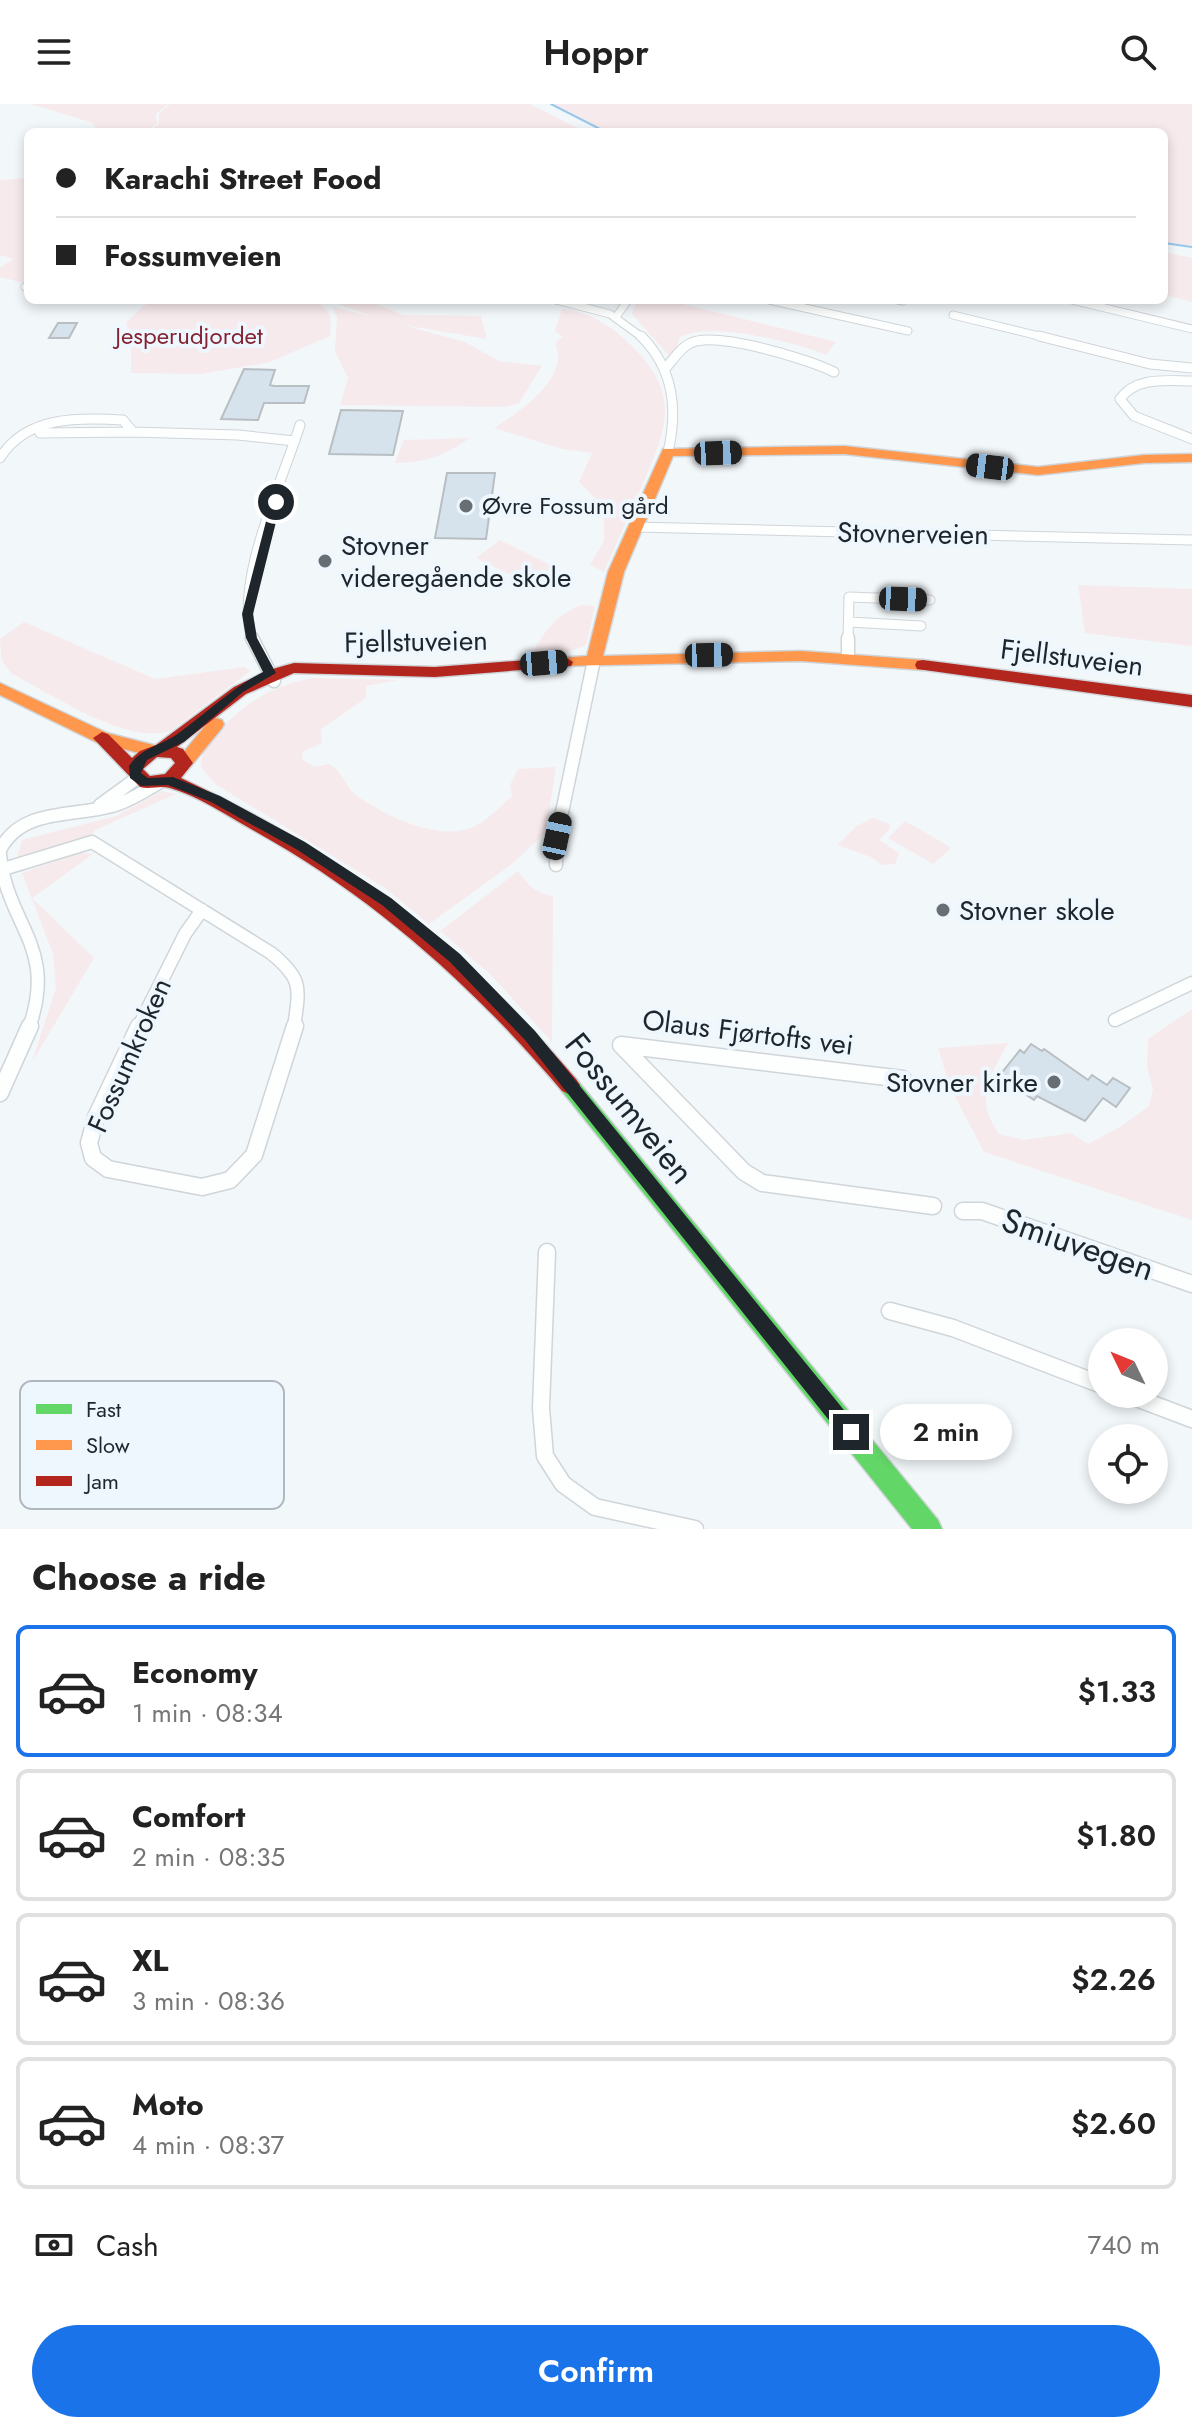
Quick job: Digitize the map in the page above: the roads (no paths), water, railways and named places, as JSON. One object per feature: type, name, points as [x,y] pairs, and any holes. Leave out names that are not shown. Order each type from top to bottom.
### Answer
[{"type":"street","points":[[556,865],[557,836],[611,587],[668,452],[676,420],[674,391],[665,369],[649,347],[616,317],[571,304]]},
{"type":"street","points":[[616,317],[625,304]]},
{"type":"street","points":[[787,304],[908,331]]},
{"type":"street","points":[[1089,304],[1192,329]]},
{"type":"street","points":[[953,315],[1150,364],[1192,368]]},
{"type":"street","points":[[1013,326],[1040,330],[1055,338]]},
{"type":"street","points":[[665,369],[689,343],[707,339],[804,357],[834,372]]},
{"type":"street","points":[[1192,381],[1138,385],[1123,392],[1120,399],[1134,416],[1192,439]]},
{"type":"street","points":[[272,677],[252,638],[247,614],[253,580],[300,425]]},
{"type":"street","points":[[0,458],[4,448],[21,435],[133,432],[238,435],[295,441]]},
{"type":"street","points":[[668,452],[844,450],[1038,471],[1144,459],[1192,458]]},
{"type":"street","name":"Stovnerveien","points":[[635,527],[1192,540]]},
{"type":"street","points":[[848,658],[849,597],[930,600]]},
{"type":"street","points":[[849,622],[921,626]]},
{"type":"street","name":"Fjellstuveien","points":[[158,750],[196,727],[238,690],[294,668],[320,671],[446,671],[594,660],[737,655],[848,658],[933,666],[1192,701]]},
{"type":"street","name":"Fjellstuveien","points":[[184,764],[201,738],[272,677]]},
{"type":"street","name":"Fossumveien","points":[[1,688],[102,738],[177,753],[216,799]]},
{"type":"street","name":"Fossumveien","points":[[102,738],[136,774],[216,799],[323,859],[439,943],[530,1036],[929,1529]]},
{"type":"street","points":[[94,809],[136,774],[138,761],[158,750]]},
{"type":"street","points":[[0,1093],[36,1007],[41,981],[39,961],[7,895],[0,870],[0,852],[6,836],[22,825],[122,803],[163,782],[184,764]]},
{"type":"street","name":"Fossumkroken","points":[[0,870],[92,842],[202,910],[286,964],[297,977],[300,991],[294,1032],[254,1155],[230,1180],[202,1187],[108,1169],[93,1158],[89,1143],[96,1117],[112,1082],[185,934],[202,910]]},
{"type":"street","points":[[1115,1020],[1192,983]]},
{"type":"street","name":"Olaus Fjørtofts vei","points":[[903,1079],[621,1045],[744,1172],[762,1183],[933,1206]]},
{"type":"street","name":"Smiuvegen","points":[[963,1211],[982,1211],[1192,1284]]},
{"type":"street","points":[[547,1252],[541,1408],[545,1456],[563,1484],[595,1507],[695,1529]]},
{"type":"street","points":[[890,1311],[953,1328],[1088,1380]]},
{"type":"street","points":[[1163,1408],[1192,1419]]},
{"type":"waterway","points":[[551,104],[598,128]]},
{"type":"waterway","points":[[1168,244],[1192,247]]},
{"type":"place","name":"Øvre Fossum gård","points":[[466,506]]},
{"type":"place","name":"Stovner videregående skole","points":[[325,561]]},
{"type":"place","name":"Stovner skole","points":[[943,910]]},
{"type":"place","name":"Stovner kirke","points":[[1054,1082]]},
{"type":"park label","name":"Jesperudjordet","points":[[189,336]]}]
